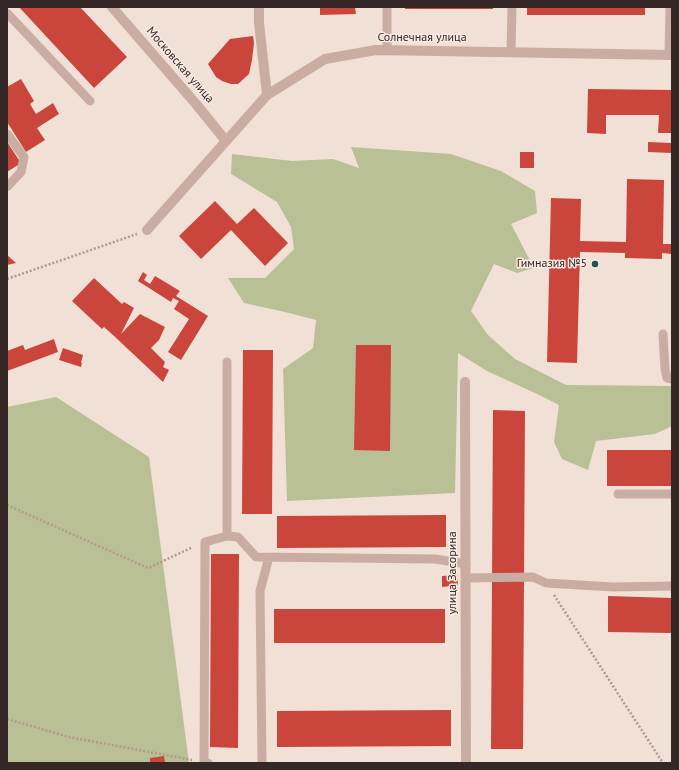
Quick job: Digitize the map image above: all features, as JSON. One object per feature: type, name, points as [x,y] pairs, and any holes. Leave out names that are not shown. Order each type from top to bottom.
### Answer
[{"type":"street","name":"Московская улица","points":[[112,7],[226,141]]},
{"type":"street","points":[[258,7],[267,95]]},
{"type":"street","name":"Солнечная улица","points":[[146,230],[267,95],[325,59],[376,50],[670,55]]},
{"type":"street","name":"улица Засорина","points":[[465,382],[466,763]]},
{"type":"lane","points":[[387,7],[387,50]]},
{"type":"lane","points":[[511,52],[512,7]]},
{"type":"lane","points":[[670,7],[670,55]]},
{"type":"lane","points":[[7,13],[90,101]]},
{"type":"lane","points":[[7,134],[24,158],[21,172],[7,187]]},
{"type":"lane","points":[[663,334],[665,370],[667,378],[672,379]]},
{"type":"lane","points":[[226,362],[227,536]]},
{"type":"lane","points":[[618,494],[672,494]]},
{"type":"lane","points":[[206,763],[205,542],[227,536],[238,537],[256,557],[435,559],[466,564]]},
{"type":"lane","points":[[262,763],[260,591],[269,557]]},
{"type":"lane","points":[[466,578],[533,577],[546,583],[613,587],[672,586]]},
{"type":"path","points":[[7,279],[146,230]]},
{"type":"path","points":[[7,506],[148,568],[205,542]]},
{"type":"path","points":[[546,583],[663,763]]},
{"type":"path","points":[[7,719],[69,737],[206,763]]},
{"type":"green space","points":[[351,147],[451,154],[501,171],[535,191],[537,213],[511,224],[534,268],[517,273],[494,264],[471,311],[488,335],[515,359],[566,385],[672,386],[672,426],[655,434],[596,441],[588,470],[562,459],[554,442],[559,405],[487,371],[458,353],[455,493],[287,501],[283,369],[313,348],[316,320],[244,303],[228,278],[265,278],[294,249],[291,227],[277,202],[231,174],[232,154],[292,161],[333,159],[359,168]]},
{"type":"green space","points":[[56,397],[149,457],[189,763],[7,763],[7,407]]},
{"type":"building","points":[[19,7],[80,7],[127,57],[94,88]]},
{"type":"building","points":[[320,7],[355,7],[356,14],[320,15]]},
{"type":"building","points":[[405,7],[493,7],[493,9],[405,9]]},
{"type":"building","points":[[527,7],[645,7],[645,15],[527,15]]},
{"type":"building","points":[[253,36],[254,43],[249,74],[238,84],[231,84],[216,77],[208,64],[230,39]]},
{"type":"building","points":[[21,79],[34,101],[30,104],[36,114],[53,103],[59,114],[37,128],[45,140],[26,152],[7,122],[7,87]]},
{"type":"building","points":[[588,89],[672,90],[672,133],[658,133],[659,115],[606,115],[606,134],[587,133]]},
{"type":"building","points":[[7,142],[21,163],[7,172]]},
{"type":"building","points":[[648,142],[672,143],[672,153],[648,152]]},
{"type":"building","points":[[520,152],[534,152],[534,168],[520,168]]},
{"type":"building","points":[[627,179],[664,180],[663,244],[672,244],[672,254],[662,253],[662,259],[625,258],[625,253],[580,252],[577,363],[547,362],[551,198],[581,199],[580,241],[626,242]]},
{"type":"building","points":[[215,201],[237,224],[254,208],[288,243],[265,266],[231,230],[201,259],[179,236]]},
{"type":"building","points":[[7,255],[16,263],[7,265]]},
{"type":"building","points":[[143,272],[147,275],[144,280],[150,284],[155,276],[180,291],[176,296],[208,316],[181,360],[168,352],[189,319],[174,309],[179,301],[173,298],[171,302],[138,281]]},
{"type":"building","points":[[94,278],[122,304],[124,302],[134,308],[121,334],[140,314],[165,327],[159,340],[151,348],[165,362],[163,367],[169,370],[163,382],[113,335],[104,327],[102,329],[72,301]]},
{"type":"building","points":[[54,339],[58,352],[7,371],[7,351],[23,345],[25,350]]},
{"type":"building","points":[[356,345],[391,345],[390,451],[354,450]]},
{"type":"building","points":[[63,348],[83,355],[81,367],[59,360]]},
{"type":"building","points":[[243,350],[273,350],[272,514],[242,514]]},
{"type":"building","points":[[493,410],[525,411],[523,749],[491,749]]},
{"type":"building","points":[[607,450],[672,450],[672,486],[607,486]]},
{"type":"building","points":[[446,515],[446,547],[277,548],[277,516]]},
{"type":"building","points":[[211,554],[239,554],[238,748],[210,747]]},
{"type":"building","points":[[457,575],[458,585],[442,587],[442,576]]},
{"type":"building","points":[[608,596],[672,598],[672,633],[608,632]]},
{"type":"building","points":[[274,609],[445,609],[445,643],[274,643]]},
{"type":"building","points":[[451,710],[451,746],[277,747],[277,711]]},
{"type":"building","points":[[164,756],[165,763],[150,763],[150,758]]},
{"type":"place","name":"Гимназия №5","points":[[595,264]]}]
